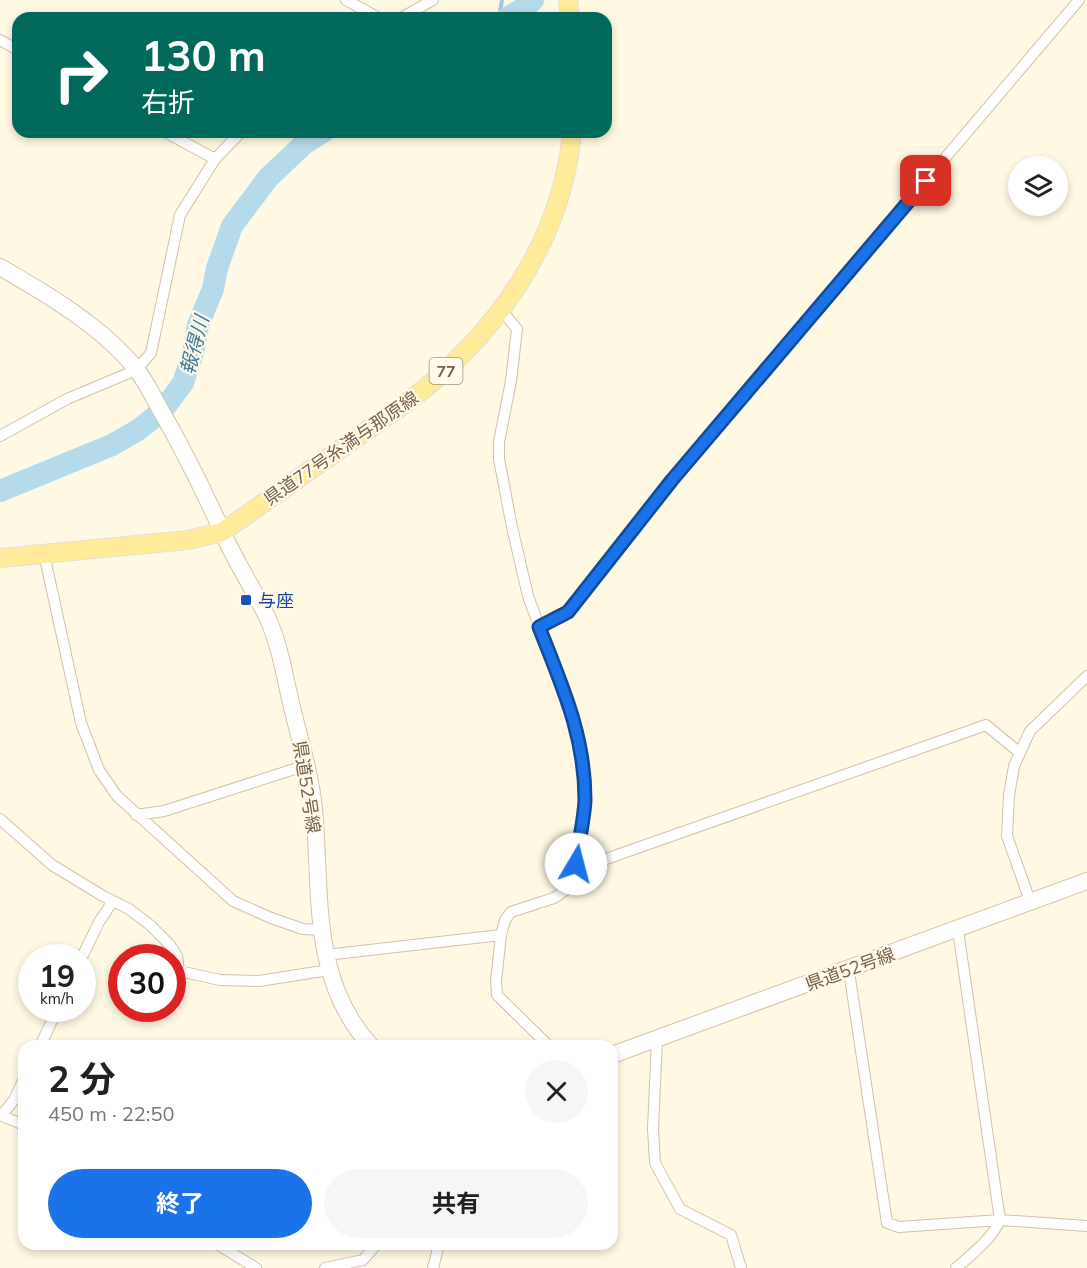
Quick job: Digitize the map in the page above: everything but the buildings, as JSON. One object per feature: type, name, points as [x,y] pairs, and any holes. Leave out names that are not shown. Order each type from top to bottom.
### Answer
[{"type":"main road","name":"県道77号糸満与那原線","points":[[0,558],[188,540],[222,532],[430,385],[478,339],[502,311],[531,264],[553,214],[566,168],[571,138]]},
{"type":"main road","name":"県道52号線","points":[[0,267],[76,314],[101,335],[140,375],[177,438],[268,620],[283,664],[307,765],[313,801],[323,930],[328,963],[335,990],[347,1016],[366,1040]]},
{"type":"main road","name":"県道52号線","points":[[618,1053],[1087,881]]},
{"type":"street","points":[[346,0],[368,12]]},
{"type":"street","points":[[412,12],[433,0]]},
{"type":"street","points":[[539,627],[568,612],[672,480],[1079,0]]},
{"type":"street","points":[[176,138],[215,159]]},
{"type":"street","points":[[0,436],[67,399],[140,375],[151,353],[180,215],[215,159],[235,138]]},
{"type":"street","points":[[502,311],[517,329],[511,381],[498,452],[528,596],[574,718],[582,752],[585,800],[576,864],[570,886],[562,894],[512,912],[505,920],[501,935],[496,981],[497,995],[543,1040]]},
{"type":"street","points":[[44,554],[81,723],[99,770],[117,796],[233,901],[303,929],[323,930]]},
{"type":"street","points":[[1030,902],[1007,836],[1009,795],[1014,766],[1030,730],[1087,676]]},
{"type":"street","points":[[576,864],[596,865],[606,859],[986,725],[1020,753]]},
{"type":"street","points":[[136,815],[164,811],[307,765]]},
{"type":"street","points":[[0,819],[52,865],[138,916],[170,945],[177,956],[179,971],[220,980],[259,981],[328,963],[501,935]]},
{"type":"street","points":[[88,944],[112,901]]},
{"type":"street","points":[[956,1268],[996,1230],[1000,1220],[958,930]]},
{"type":"street","points":[[846,971],[850,978],[887,1223],[899,1227],[1000,1220],[1087,1226]]},
{"type":"street","points":[[43,1040],[51,1022]]},
{"type":"street","points":[[657,1039],[653,1129],[655,1163],[680,1209],[731,1235],[741,1268]]},
{"type":"street","points":[[18,1092],[1,1115],[18,1122]]},
{"type":"street","points":[[227,1250],[256,1268]]},
{"type":"street","points":[[325,1268],[363,1264],[373,1250]]},
{"type":"street","points":[[433,1268],[437,1250]]},
{"type":"waterway","points":[[500,12],[502,0]]},
{"type":"waterway","name":"報得川","points":[[517,12],[533,0]]},
{"type":"waterway","name":"報得川","points":[[0,491],[112,445],[138,430],[162,411],[183,383],[193,353],[198,325],[213,289],[217,268],[232,226],[268,178],[314,138]]},
{"type":"place","name":"与座","points":[[246,600]]},
{"type":"route","points":[[576,864],[585,800],[582,752],[574,718],[539,627],[568,612],[672,480],[926,181]]}]
